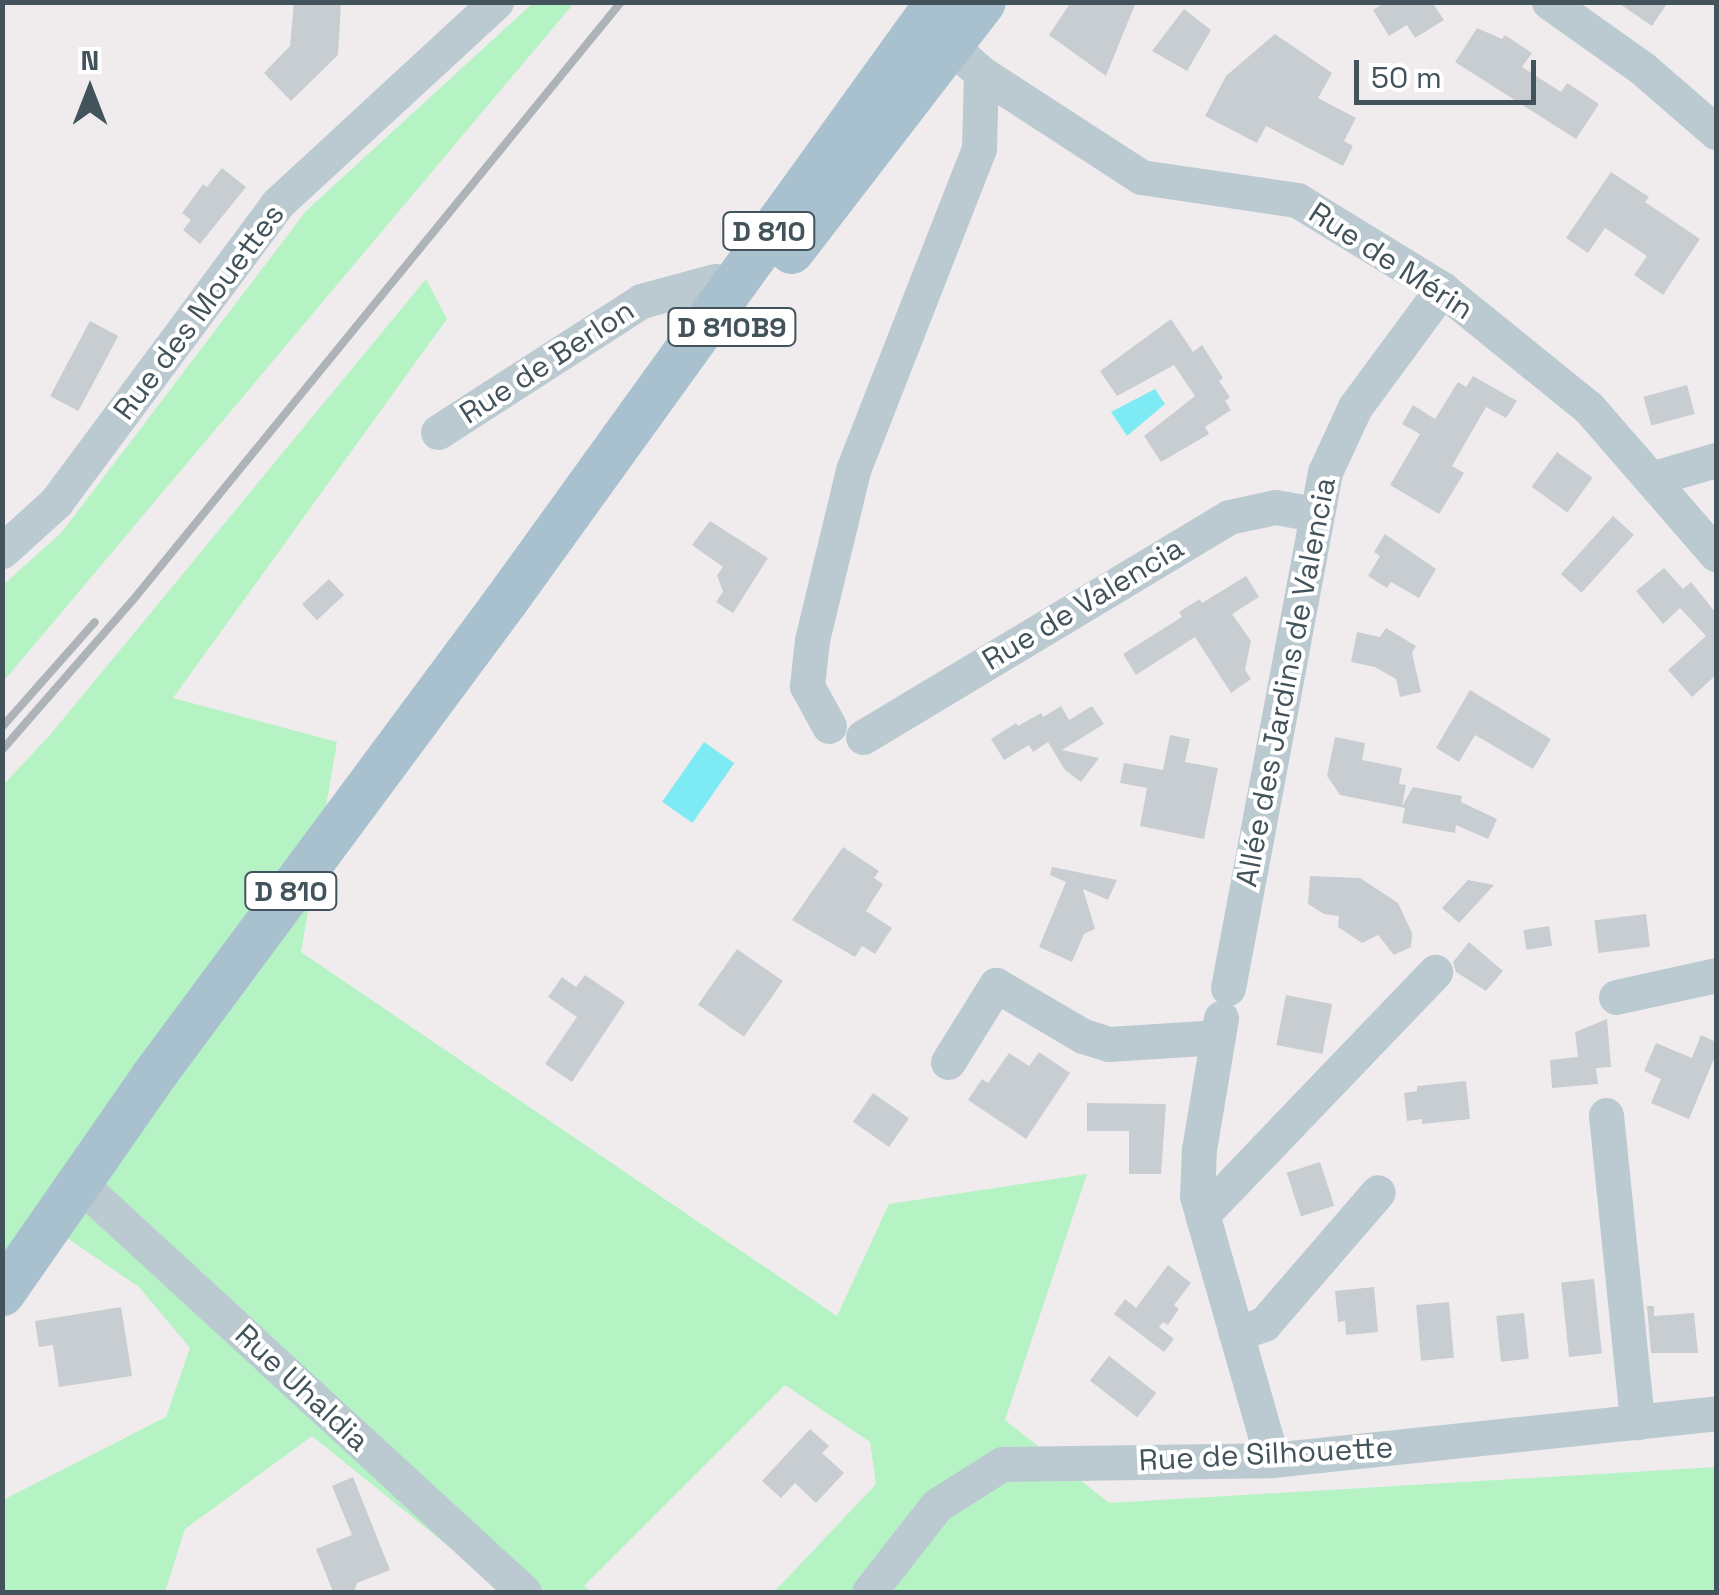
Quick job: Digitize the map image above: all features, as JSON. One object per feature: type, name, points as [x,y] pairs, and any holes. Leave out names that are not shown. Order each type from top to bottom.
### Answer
[{"type":"main road","points":[[673,364],[738,228],[901,2]]},
{"type":"main road","name":"D 810","points":[[2,1293],[152,1076],[505,601],[937,2]]},
{"type":"main road","name":"D 810B9","points":[[505,601],[966,59],[983,2]]},
{"type":"street","name":"Rue des Mouettes","points":[[2,551],[56,502],[277,204],[496,2]]},
{"type":"street","points":[[1550,2],[1642,68],[1716,132]]},
{"type":"street","name":"Rue de Mérin","points":[[966,59],[1141,177],[1297,200],[1442,289],[1589,408],[1654,478],[1716,554]]},
{"type":"street","points":[[829,726],[807,686],[812,640],[853,470],[979,148],[966,59]]},
{"type":"street","name":"Rue de Berlon","points":[[438,432],[641,301],[715,281]]},
{"type":"street","name":"Allée des Jardins de Valencia","points":[[1272,1460],[1197,1196],[1199,1149],[1325,472],[1355,408],[1442,289]]},
{"type":"street","points":[[1654,478],[1716,460]]},
{"type":"street","name":"Rue de Valencia","points":[[862,737],[1229,517],[1274,507],[1315,514]]},
{"type":"street","points":[[1202,1215],[1434,972]]},
{"type":"street","points":[[1616,998],[1716,975]]},
{"type":"street","points":[[948,1062],[996,985],[1083,1036],[1109,1044],[1222,1014]]},
{"type":"street","points":[[1606,1115],[1636,1422]]},
{"type":"street","name":"Rue Uhaldia","points":[[80,1184],[524,1592]]},
{"type":"street","points":[[1236,1334],[1264,1324],[1378,1192]]},
{"type":"street","name":"Rue de Silhouette","points":[[869,1592],[937,1505],[1002,1464],[1272,1460],[1716,1413]]},
{"type":"green space","points":[[533,3],[574,3],[3,682],[3,585],[62,532],[306,211]]},
{"type":"green space","points":[[426,279],[447,319],[173,698],[337,742],[301,952],[837,1316],[889,1204],[1087,1174],[1005,1420],[1109,1503],[1716,1467],[1716,1592],[774,1592],[876,1484],[870,1442],[785,1385],[584,1586],[592,1592],[505,1592],[312,1436],[185,1529],[165,1592],[3,1592],[3,1500],[166,1417],[190,1348],[139,1287],[64,1236],[3,1320],[3,785],[50,735]]},
{"type":"water","points":[[1155,389],[1165,404],[1127,436],[1111,412]]},
{"type":"water","points":[[704,742],[734,763],[692,823],[662,802]]},
{"type":"building","points":[[294,2],[341,2],[338,55],[291,101],[264,73],[290,46]]},
{"type":"building","points":[[1071,2],[1136,2],[1106,76],[1049,35]]},
{"type":"building","points":[[1386,2],[1432,2],[1444,20],[1415,38],[1407,25],[1389,36],[1373,10]]},
{"type":"building","points":[[1617,2],[1668,2],[1652,26]]},
{"type":"building","points":[[1184,9],[1211,30],[1187,71],[1152,51]]},
{"type":"building","points":[[1477,28],[1502,39],[1505,35],[1532,53],[1522,67],[1561,92],[1567,83],[1599,104],[1576,139],[1455,62]]},
{"type":"building","points":[[1275,34],[1332,73],[1318,98],[1356,118],[1344,141],[1353,146],[1343,166],[1266,126],[1257,143],[1205,116],[1226,76]]},
{"type":"building","points":[[222,168],[246,187],[200,244],[183,230],[191,220],[182,213],[203,184],[207,187]]},
{"type":"building","points":[[1611,172],[1649,197],[1645,202],[1700,239],[1663,295],[1634,275],[1647,256],[1605,228],[1588,253],[1566,238]]},
{"type":"building","points":[[1171,319],[1193,352],[1202,345],[1223,378],[1219,381],[1230,397],[1225,401],[1231,410],[1205,427],[1209,434],[1161,462],[1144,436],[1195,396],[1174,365],[1117,396],[1100,371]]},
{"type":"building","points":[[90,321],[118,336],[78,411],[50,396]]},
{"type":"building","points":[[1473,376],[1517,401],[1506,418],[1486,407],[1452,466],[1464,473],[1439,514],[1390,485],[1420,434],[1402,424],[1413,405],[1435,419],[1458,382],[1466,387]]},
{"type":"building","points":[[1687,385],[1695,414],[1651,426],[1644,397]]},
{"type":"building","points":[[1557,452],[1593,478],[1567,513],[1532,487]]},
{"type":"building","points":[[1613,516],[1634,535],[1582,593],[1561,574]]},
{"type":"building","points":[[710,521],[768,558],[733,613],[716,602],[723,592],[717,575],[723,567],[692,545]]},
{"type":"building","points":[[1385,534],[1436,569],[1419,598],[1391,582],[1387,588],[1368,576],[1380,556],[1374,552]]},
{"type":"building","points":[[1664,568],[1683,589],[1691,582],[1716,613],[1716,675],[1692,697],[1668,670],[1706,636],[1680,608],[1663,624],[1636,591]]},
{"type":"building","points":[[1246,576],[1259,597],[1232,614],[1251,641],[1245,670],[1251,679],[1231,693],[1195,637],[1136,675],[1123,654],[1182,617],[1179,612]]},
{"type":"building","points":[[329,579],[344,595],[317,620],[302,604]]},
{"type":"building","points":[[1386,628],[1416,646],[1412,653],[1421,692],[1400,697],[1396,679],[1375,667],[1351,662],[1357,632],[1380,637]]},
{"type":"building","points":[[1470,690],[1551,739],[1533,769],[1475,735],[1459,762],[1436,748]]},
{"type":"building","points":[[1061,706],[1069,720],[1092,706],[1104,724],[1062,750],[1099,758],[1081,782],[1065,770],[1048,742],[1033,752],[1029,745],[1004,760],[991,739],[1016,723],[1018,726],[1041,713],[1043,717]]},
{"type":"building","points":[[1170,735],[1190,739],[1185,762],[1218,768],[1204,839],[1140,826],[1147,788],[1120,783],[1124,763],[1163,770]]},
{"type":"building","points":[[1335,737],[1365,743],[1362,760],[1402,768],[1399,784],[1406,785],[1402,806],[1413,787],[1462,796],[1461,802],[1497,819],[1488,839],[1456,825],[1455,833],[1402,823],[1405,808],[1340,795],[1327,776]]},
{"type":"building","points":[[843,847],[879,871],[874,878],[883,884],[866,911],[892,928],[875,954],[862,946],[855,957],[792,920]]},
{"type":"building","points":[[1052,867],[1117,880],[1108,900],[1083,889],[1095,929],[1084,934],[1072,962],[1039,947],[1066,882],[1050,875]]},
{"type":"building","points":[[1310,876],[1360,878],[1398,903],[1412,933],[1411,947],[1394,955],[1378,935],[1362,943],[1338,927],[1339,916],[1324,914],[1308,904]]},
{"type":"building","points":[[1468,880],[1494,885],[1459,923],[1442,908]]},
{"type":"building","points":[[1646,914],[1650,947],[1598,953],[1594,920]]},
{"type":"building","points":[[1549,926],[1552,946],[1526,950],[1523,930]]},
{"type":"building","points":[[1469,942],[1503,971],[1486,991],[1456,972],[1453,962]]},
{"type":"building","points":[[737,949],[783,981],[744,1037],[698,1005]]},
{"type":"building","points":[[585,975],[625,1002],[572,1082],[545,1064],[577,1017],[548,997],[562,977],[576,987]]},
{"type":"building","points":[[1286,995],[1332,1004],[1322,1054],[1276,1045]]},
{"type":"building","points":[[1607,1019],[1611,1067],[1596,1068],[1598,1084],[1552,1088],[1550,1060],[1578,1057],[1575,1032]]},
{"type":"building","points":[[1701,1035],[1716,1042],[1716,1054],[1689,1119],[1651,1103],[1661,1079],[1644,1071],[1656,1043],[1692,1058]]},
{"type":"building","points":[[1039,1052],[1070,1073],[1026,1139],[968,1100],[982,1079],[988,1083],[1009,1053],[1029,1066]]},
{"type":"building","points":[[1466,1081],[1470,1119],[1422,1124],[1422,1119],[1407,1121],[1404,1093],[1417,1091],[1417,1086]]},
{"type":"building","points":[[873,1093],[909,1118],[889,1147],[853,1122]]},
{"type":"building","points":[[1087,1103],[1166,1104],[1161,1174],[1129,1174],[1129,1131],[1087,1131]]},
{"type":"building","points":[[1320,1162],[1334,1206],[1301,1217],[1287,1173]]},
{"type":"building","points":[[1168,1265],[1191,1283],[1174,1305],[1179,1309],[1168,1325],[1163,1322],[1159,1327],[1174,1339],[1164,1352],[1114,1314],[1125,1299],[1136,1308]]},
{"type":"building","points":[[1594,1279],[1602,1354],[1569,1357],[1561,1282]]},
{"type":"building","points":[[1374,1287],[1378,1332],[1346,1335],[1345,1321],[1338,1322],[1335,1291]]},
{"type":"building","points":[[1449,1302],[1454,1358],[1421,1361],[1416,1305]]},
{"type":"building","points":[[1647,1306],[1654,1306],[1654,1316],[1694,1313],[1698,1353],[1651,1353]]},
{"type":"building","points":[[121,1307],[132,1376],[59,1387],[53,1345],[39,1347],[35,1321]]},
{"type":"building","points":[[1524,1313],[1529,1359],[1501,1362],[1496,1316]]},
{"type":"building","points":[[1109,1356],[1156,1393],[1137,1417],[1090,1380]]},
{"type":"building","points":[[810,1429],[829,1446],[822,1453],[844,1473],[816,1503],[795,1483],[781,1498],[762,1481]]},
{"type":"building","points":[[353,1477],[390,1570],[357,1583],[354,1592],[333,1592],[316,1549],[352,1535],[332,1486]]},
{"type":"railway","points":[[2,750],[133,600],[621,2]]},
{"type":"railway","points":[[2,727],[95,622]]}]
